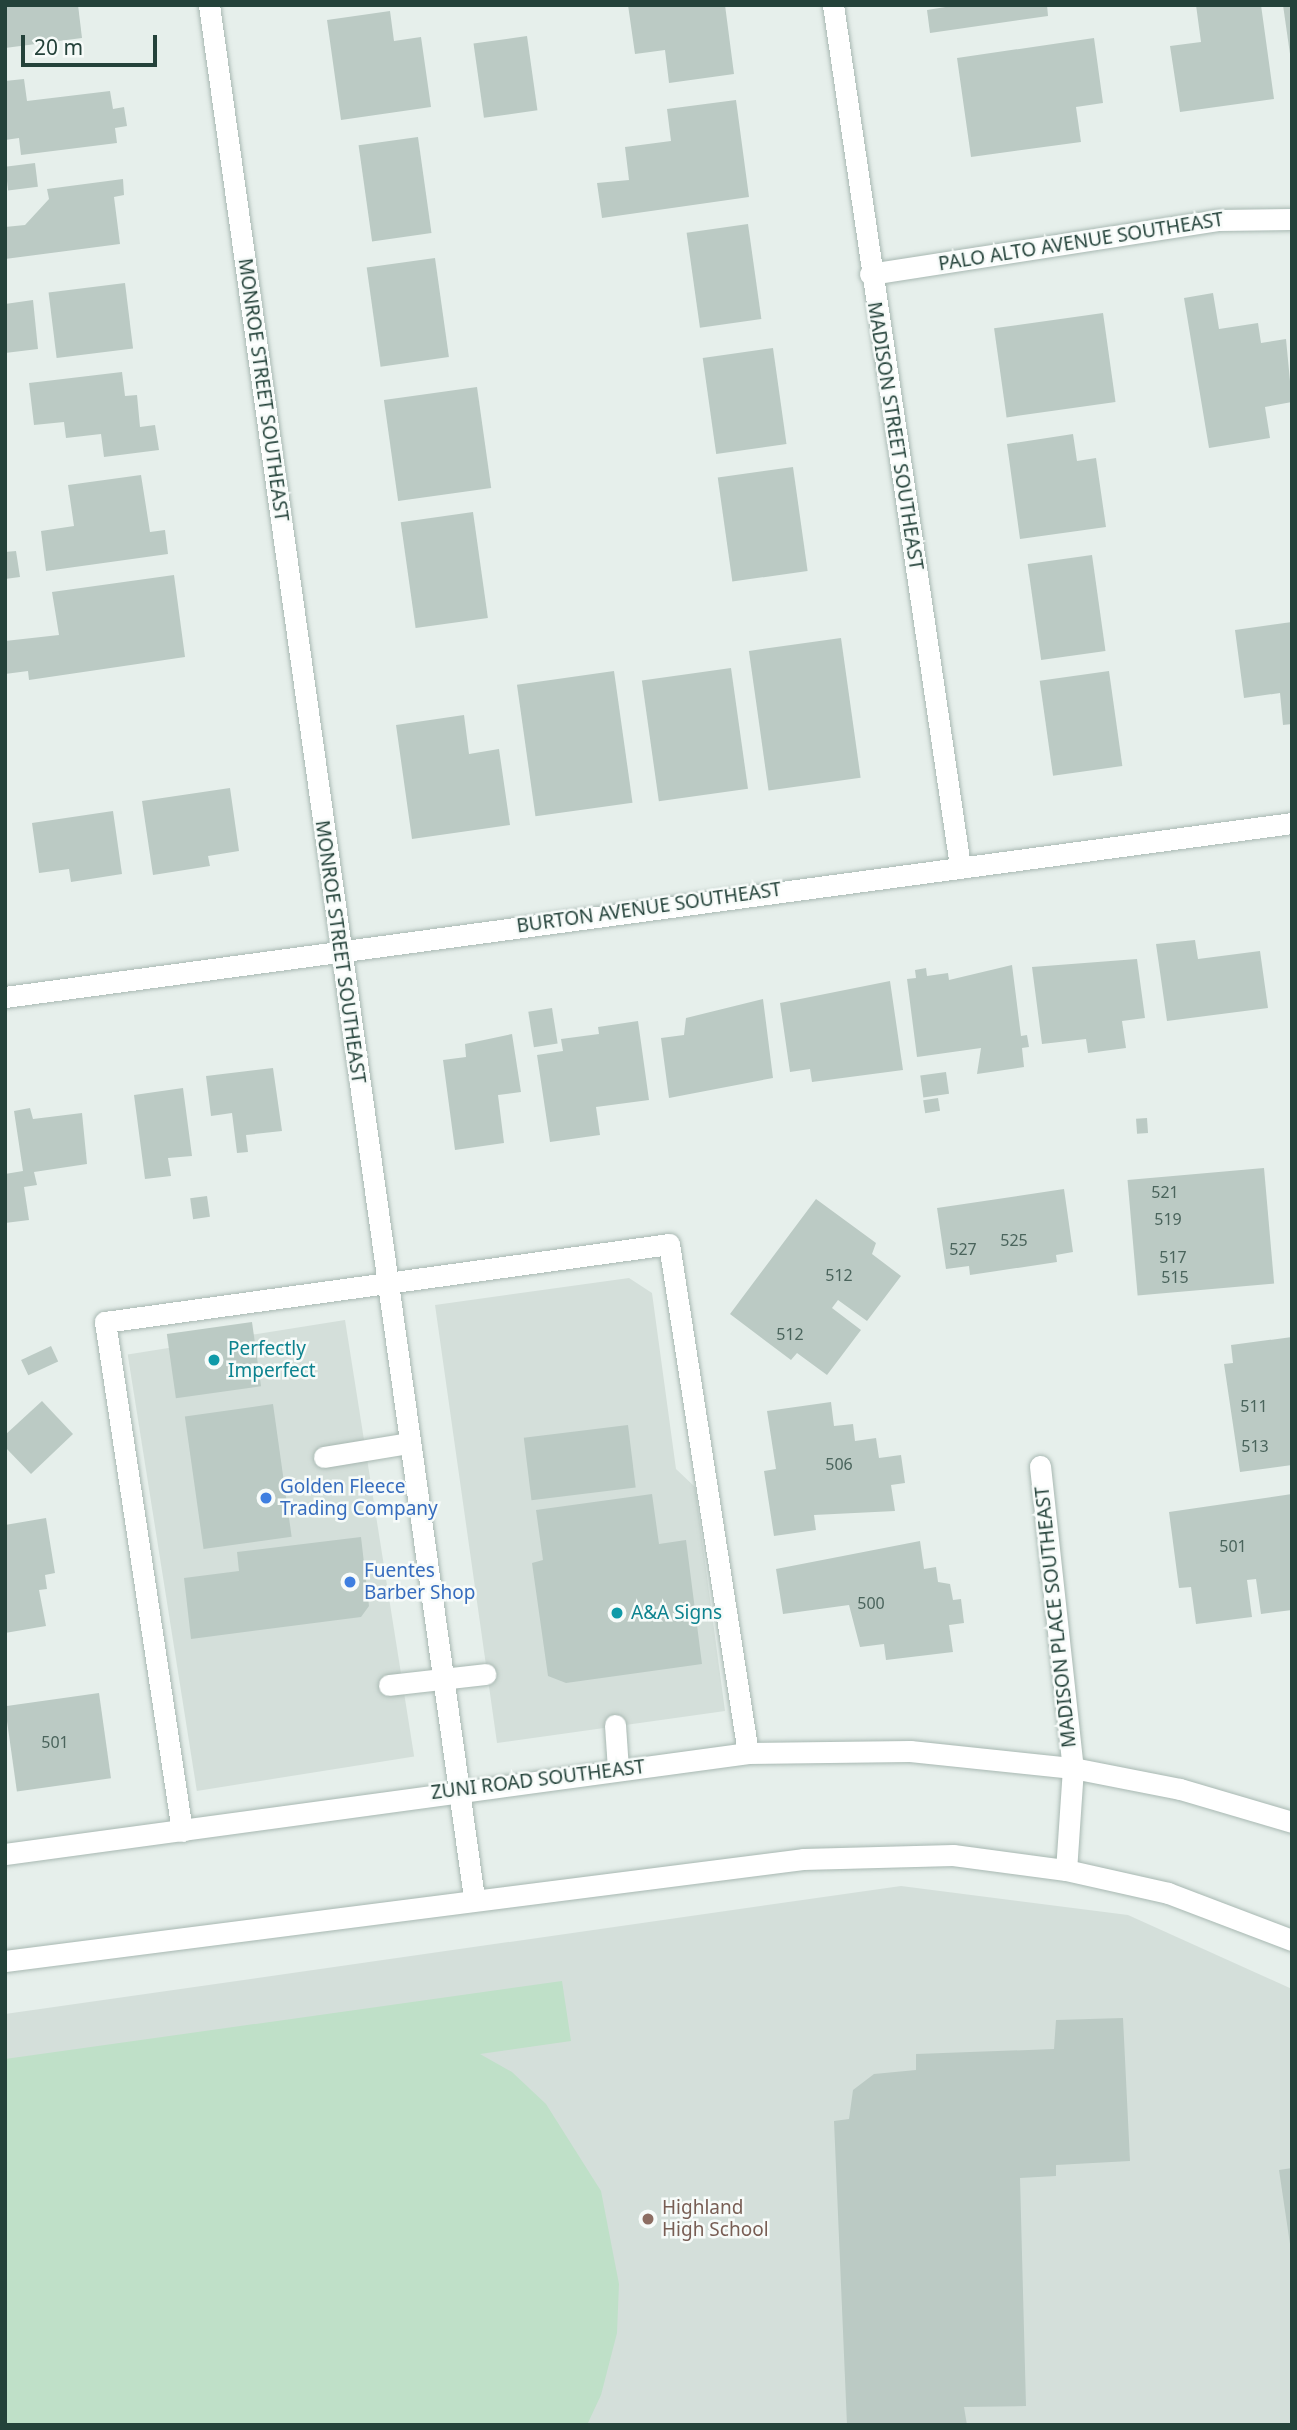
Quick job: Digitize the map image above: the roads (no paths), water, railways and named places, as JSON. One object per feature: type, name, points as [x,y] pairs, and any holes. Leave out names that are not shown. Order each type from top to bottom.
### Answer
[{"type":"street","name":"MONROE STREET SOUTHEAST","points":[[209,5],[338,950],[474,1898]]},
{"type":"street","name":"MADISON STREET SOUTHEAST","points":[[832,5],[960,866]]},
{"type":"street","name":"PALO ALTO AVENUE SOUTHEAST","points":[[870,274],[1219,220],[1292,219]]},
{"type":"street","name":"BURTON AVENUE SOUTHEAST","points":[[5,997],[1292,823]]},
{"type":"street","points":[[182,1831],[105,1322],[669,1244],[748,1753]]},
{"type":"street","points":[[324,1457],[409,1443]]},
{"type":"street","name":"MADISON PLACE SOUTHEAST","points":[[1040,1466],[1073,1768],[1066,1870]]},
{"type":"street","points":[[389,1685],[485,1674]]},
{"type":"street","points":[[615,1724],[618,1769]]},
{"type":"street","name":"ZUNI ROAD SOUTHEAST","points":[[5,1854],[458,1790],[748,1753],[910,1751],[1073,1768],[1180,1789],[1292,1822]]},
{"type":"street","points":[[5,1961],[474,1898],[803,1859],[953,1855],[1066,1870],[1168,1893],[1292,1940]]},
{"type":"place","name":"Perfectly Imperfect","points":[[214,1360]]},
{"type":"place","name":"Golden Fleece Trading Company","points":[[266,1498]]},
{"type":"place","name":"Fuentes Barber Shop","points":[[350,1582]]},
{"type":"place","name":"A&A Signs","points":[[617,1613]]},
{"type":"place","name":"Highland High School","points":[[648,2219]]}]
